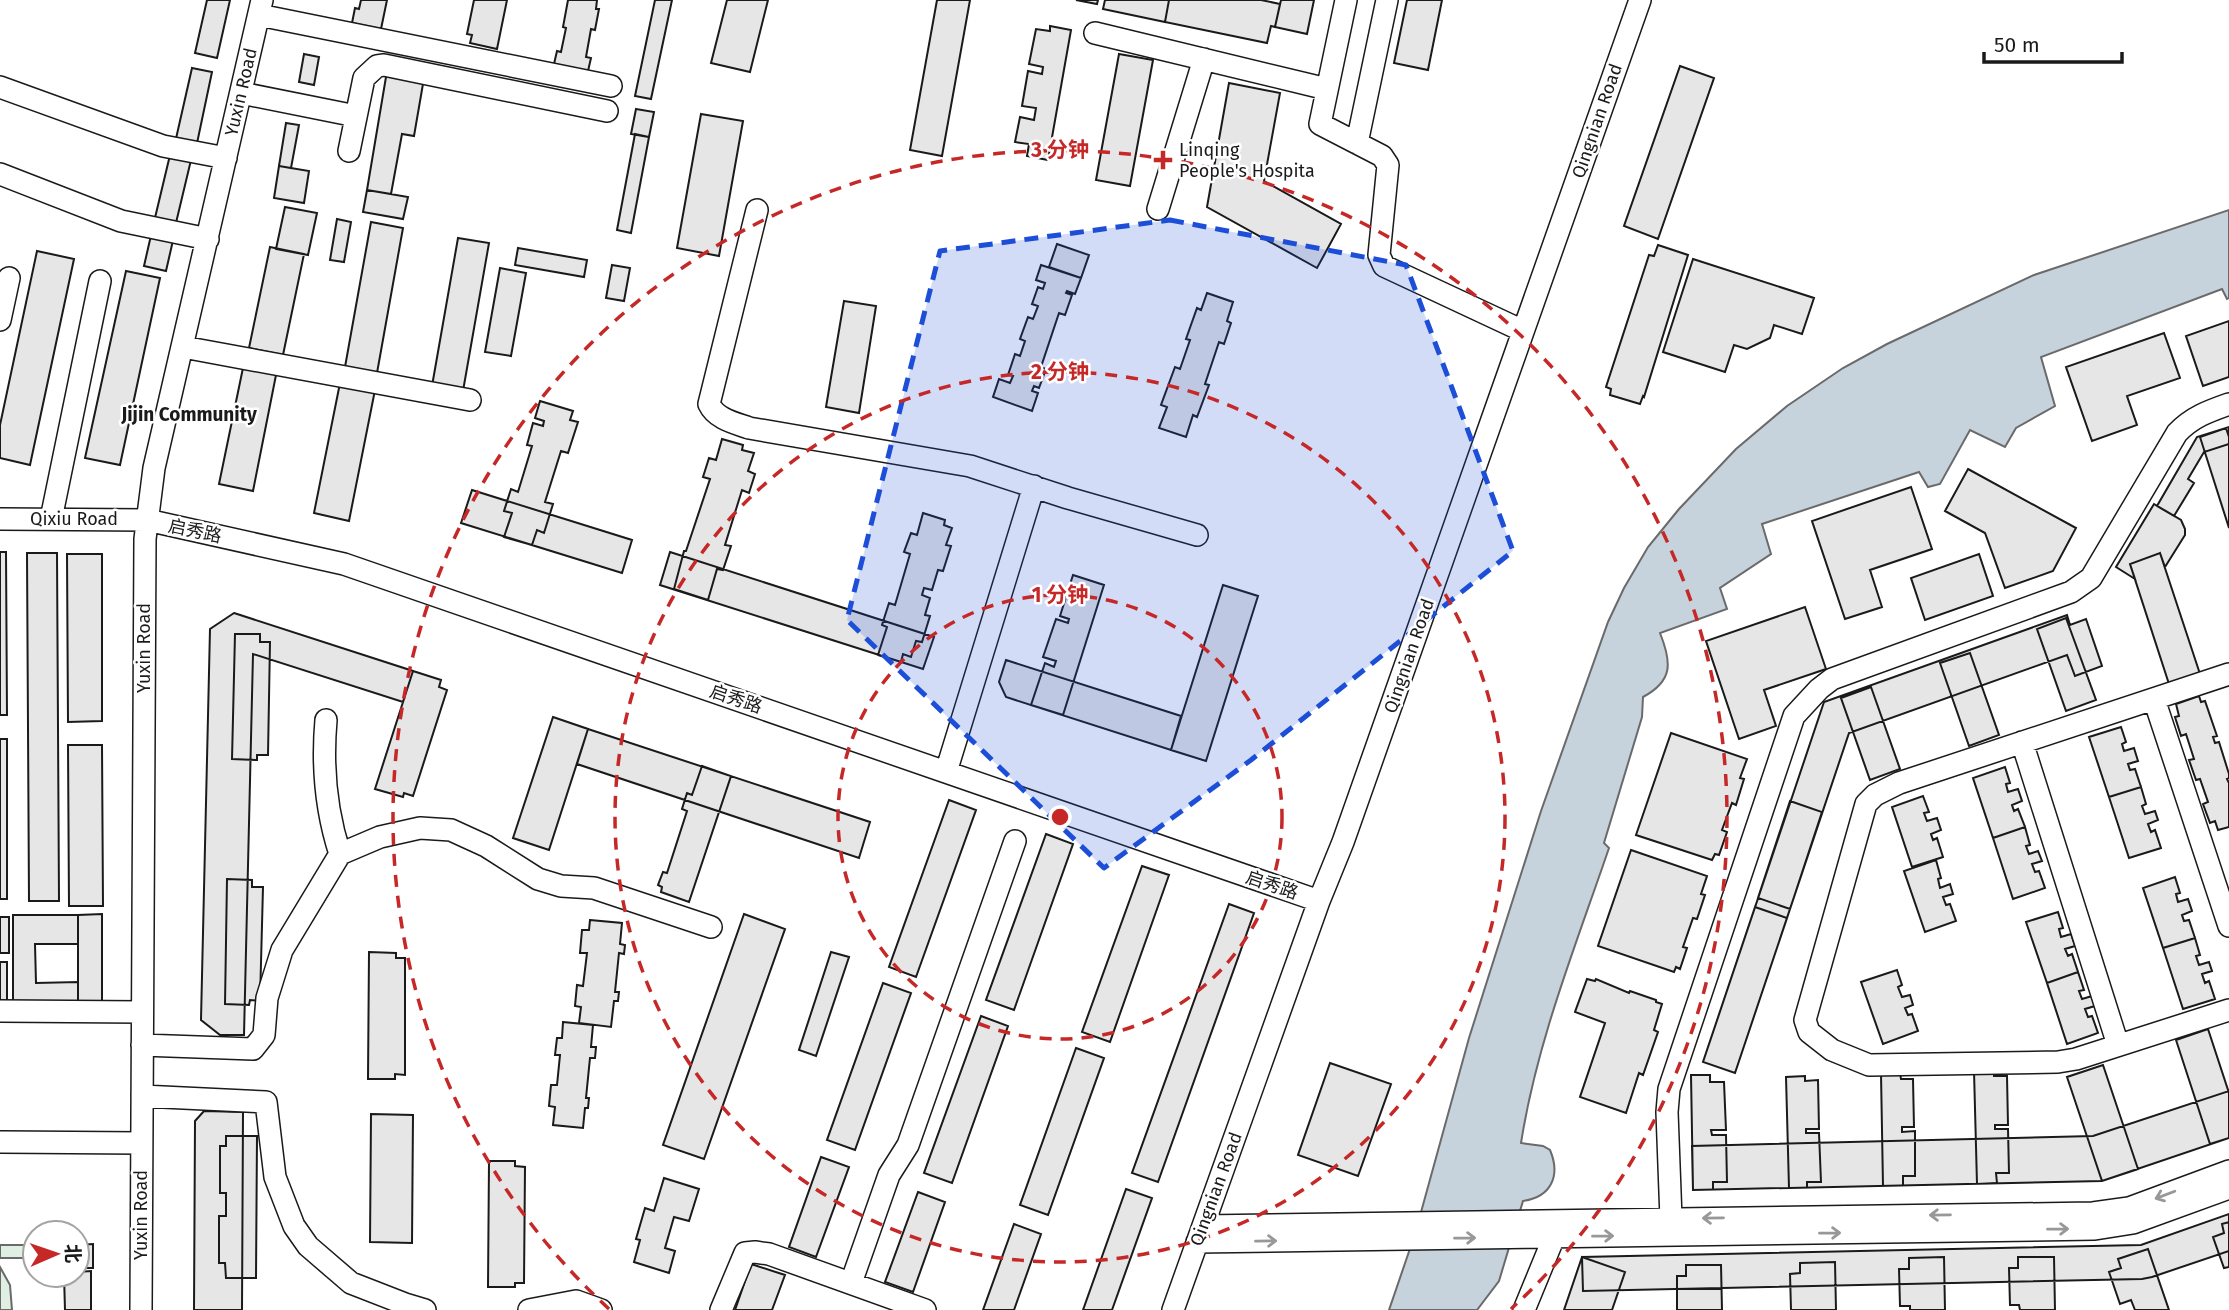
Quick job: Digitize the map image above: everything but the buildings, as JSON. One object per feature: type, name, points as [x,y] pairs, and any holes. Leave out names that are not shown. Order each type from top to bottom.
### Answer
[{"type":"street","points":[[1346,0],[1320,124],[1382,156],[1388,165],[1379,255],[1384,266],[1524,331]]},
{"type":"street","points":[[1357,143],[1387,0]]},
{"type":"street","name":"Qingnian Road","points":[[1173,1310],[1319,901],[1343,842],[1640,0]]},
{"type":"street","points":[[261,8],[611,86]]},
{"type":"street","name":"Yuxin Road","points":[[141,1310],[145,540],[154,468],[261,8]]},
{"type":"street","points":[[1095,33],[1327,89]]},
{"type":"street","points":[[1158,209],[1204,59]]},
{"type":"street","points":[[349,151],[364,78],[377,66],[384,65],[607,111]]},
{"type":"street","points":[[0,87],[163,146],[226,158]]},
{"type":"street","points":[[241,93],[356,116]]},
{"type":"street","points":[[0,174],[121,221],[208,239]]},
{"type":"street","points":[[757,210],[709,404],[712,411],[749,428],[970,466],[1068,498],[1198,535]]},
{"type":"street","points":[[0,320],[9,278]]},
{"type":"street","points":[[51,519],[100,281]]},
{"type":"street","points":[[183,347],[470,400]]},
{"type":"street","points":[[1671,1219],[1667,1112],[1669,1089],[1794,716],[1832,679],[2071,592],[2091,578],[2177,433],[2186,423],[2203,413],[2229,404]]},
{"type":"street","points":[[946,772],[1034,486]]},
{"type":"street","name":"Qixiu Road","points":[[0,519],[147,520]]},
{"type":"street","name":"启秀路","points":[[147,520],[344,564],[1319,901]]},
{"type":"street","points":[[2229,674],[1899,783],[1875,795],[1866,804],[1805,1020],[1809,1032],[1832,1050],[1869,1065],[2058,1062],[2076,1059],[2229,1010]]},
{"type":"street","points":[[2154,699],[2229,926]]},
{"type":"street","points":[[326,720],[324,776],[340,854]]},
{"type":"street","points":[[2022,743],[2118,1045]]},
{"type":"street","points":[[142,1045],[253,1049],[264,1035],[267,998],[282,950],[340,854],[380,836],[420,828],[451,830],[486,846],[538,879],[561,886],[594,888],[711,927]]},
{"type":"street","points":[[851,1283],[889,1175],[908,1145],[1015,841]]},
{"type":"street","points":[[0,1011],[142,1012]]},
{"type":"street","points":[[142,1096],[266,1102],[275,1177],[294,1226],[308,1246],[351,1283],[425,1310]]},
{"type":"street","points":[[0,1142],[142,1143]]},
{"type":"street","points":[[1542,1232],[1671,1219],[2093,1213],[2129,1208],[2229,1171]]},
{"type":"street","points":[[1200,1234],[2095,1229],[2133,1223],[2229,1188]]},
{"type":"street","points":[[1524,1310],[1542,1232]]},
{"type":"street","points":[[721,1310],[745,1253],[755,1252],[769,1254],[925,1310]]},
{"type":"street","points":[[529,1310],[576,1301],[601,1310]]},
{"type":"highlighted area","points":[[1170,220],[1406,265],[1513,551],[1251,760],[1104,868],[847,620],[940,251]]},
{"type":"green space","points":[[0,1245],[21,1245],[21,1258],[0,1258]]},
{"type":"green space","points":[[0,1267],[10,1285],[12,1310],[0,1310]]},
{"type":"shaded area","points":[[2229,210],[2229,298],[2227,299],[2222,289],[2041,357],[2055,406],[2016,428],[2005,447],[1970,430],[1940,484],[1928,487],[1919,472],[1762,524],[1771,554],[1720,588],[1727,609],[1660,633],[1668,662],[1665,678],[1643,697],[1642,717],[1604,843],[1609,848],[1547,1030],[1528,1105],[1521,1143],[1543,1146],[1550,1150],[1554,1177],[1541,1195],[1523,1201],[1499,1281],[1477,1310],[1389,1310],[1415,1234],[1469,1038],[1541,811],[1608,622],[1648,547],[1679,509],[1736,449],[1787,406],[1843,368],[1887,344],[2034,275]]},
{"type":"place","name":"Linqing People's Hospita","points":[[1163,160]]},
{"type":"district","name":"Jijin Community","points":[[189,414]]}]
